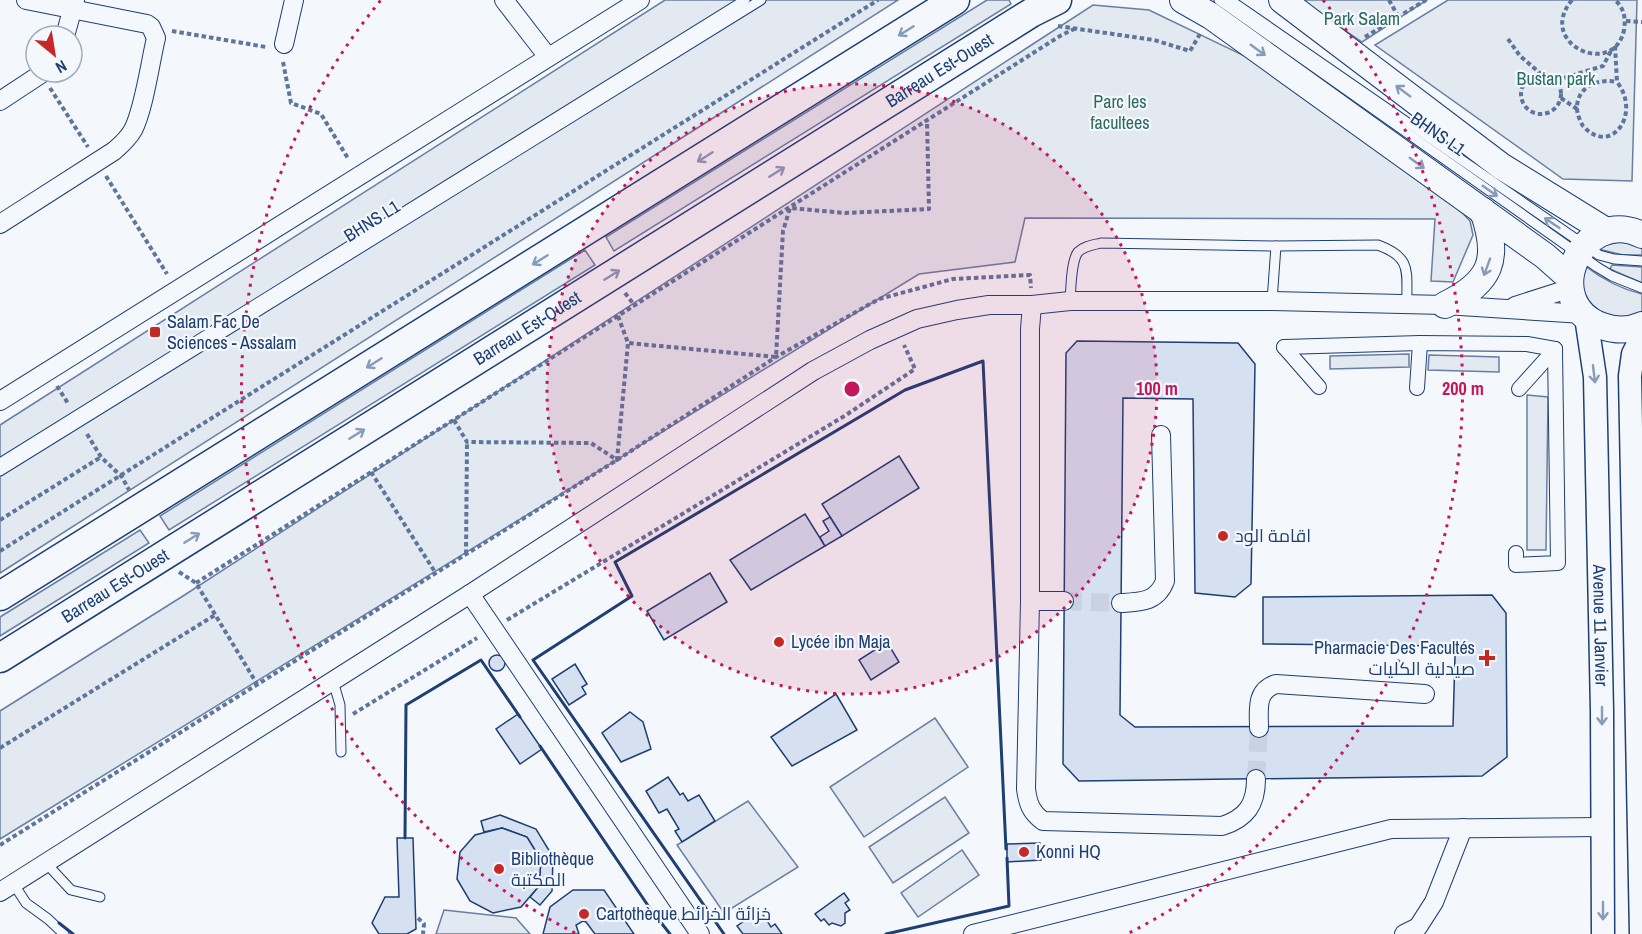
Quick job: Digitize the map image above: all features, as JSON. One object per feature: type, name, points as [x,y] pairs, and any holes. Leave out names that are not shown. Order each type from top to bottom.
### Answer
[{"type":"main road","points":[[0,596],[955,0]]},
{"type":"main road","name":"Barreau Est-Ouest","points":[[0,658],[1031,13],[1057,0]]},
{"type":"main road","points":[[1183,0],[1220,5],[1483,211],[1545,256],[1570,283]]},
{"type":"main road","points":[[1282,0],[1501,165],[1606,231]]},
{"type":"main road","points":[[1445,304],[1473,290],[1488,267],[1491,239],[1483,211]]},
{"type":"main road","points":[[1642,235],[1625,230],[1606,231],[1595,237],[1581,249],[1572,267],[1570,283],[1573,297],[1584,315],[1597,324],[1609,329],[1622,330],[1642,325]]},
{"type":"street","points":[[0,224],[125,142],[138,117],[156,38],[147,24],[74,5],[26,0]]},
{"type":"street","points":[[282,46],[294,0]]},
{"type":"street","points":[[504,0],[548,57]]},
{"type":"street","points":[[0,401],[548,57],[620,5],[640,0]]},
{"type":"street","points":[[68,24],[74,5]]},
{"type":"street","points":[[0,101],[26,84]]},
{"type":"street","points":[[1511,308],[1570,283]]},
{"type":"street","points":[[1031,297],[1030,601],[1026,789],[1028,803],[1033,813],[1043,821],[1222,826],[1232,823],[1247,811],[1256,793],[1256,779]]},
{"type":"street","points":[[7,887],[470,594],[813,371],[870,340],[917,319],[1031,297],[1070,301],[1445,304],[1584,315]]},
{"type":"street","name":"Avenue 11 Janvier","points":[[1584,315],[1596,377],[1603,934]]},
{"type":"street","name":"Avenue 11 Janvier","points":[[1641,934],[1630,376],[1634,354],[1642,336]]},
{"type":"street","points":[[1319,387],[1284,347],[1420,343],[1527,344],[1555,349]]},
{"type":"street","points":[[1418,388],[1420,343]]},
{"type":"street","points":[[1519,389],[1555,349]]},
{"type":"street","points":[[1516,553],[1516,565],[1558,563],[1555,349]]},
{"type":"street","points":[[1121,603],[1144,602],[1151,599],[1162,588],[1165,581],[1161,435]]},
{"type":"street","points":[[470,594],[700,934]]},
{"type":"street","points":[[1030,601],[1064,602]]},
{"type":"street","points":[[1259,728],[1261,696],[1269,686],[1276,684],[1425,694]]},
{"type":"street","points":[[973,934],[1391,829],[1602,827]]},
{"type":"street","points":[[1404,934],[1418,927],[1434,902],[1463,828]]},
{"type":"lane","name":"BHNS L1","points":[[0,471],[78,418],[746,0]]},
{"type":"lane","name":"BHNS L1","points":[[0,463],[78,418],[761,0]]},
{"type":"lane","name":"BHNS L1","points":[[1220,5],[1581,249],[1612,276],[1642,288]]},
{"type":"lane","points":[[1070,301],[1074,259],[1087,246],[1101,243],[1378,245],[1393,251],[1406,266],[1407,304]]},
{"type":"lane","points":[[1272,301],[1276,246]]},
{"type":"lane","name":"BHNS L1","points":[[1581,249],[1614,259],[1642,261]]},
{"type":"lane","points":[[333,681],[340,705],[341,753]]},
{"type":"lane","points":[[45,862],[71,890],[100,897]]},
{"type":"lane","points":[[7,887],[64,934]]},
{"type":"path","points":[[0,551],[122,477],[878,0]]},
{"type":"path","points":[[1389,0],[1398,16]]},
{"type":"path","points":[[1347,49],[1426,0]]},
{"type":"path","points":[[1572,0],[1566,7],[1562,19],[1564,34],[1572,46],[1591,54],[1599,54],[1614,47]]},
{"type":"path","points":[[1615,0],[1621,6]]},
{"type":"path","points":[[1557,80],[1603,66],[1623,36],[1626,21],[1620,0]]},
{"type":"path","points":[[1031,13],[1038,25],[1076,28],[1154,40],[1190,51],[1220,5]]},
{"type":"path","points":[[1626,21],[1642,22]]},
{"type":"path","points":[[151,27],[282,46],[291,103],[321,114],[359,176]]},
{"type":"path","points":[[257,684],[196,583],[1059,36],[1076,28]]},
{"type":"path","points":[[1508,39],[1520,56],[1540,73],[1557,80],[1561,88],[1558,106],[1551,112],[1542,114],[1533,113],[1525,107],[1521,99],[1524,82],[1540,73]]},
{"type":"path","points":[[1614,47],[1617,82]]},
{"type":"path","points":[[1627,128],[1616,136],[1602,137],[1589,132],[1580,122],[1577,109],[1579,98],[1586,88],[1595,82],[1606,80],[1617,82],[1628,91],[1631,97]]},
{"type":"path","points":[[50,84],[177,290]]},
{"type":"path","points":[[1561,98],[1577,109]]},
{"type":"path","points":[[790,208],[845,213],[929,209],[927,120]]},
{"type":"path","points":[[776,357],[783,231],[790,208]]},
{"type":"path","points":[[0,845],[616,460],[776,357],[879,300],[953,279],[1029,274],[1031,297]]},
{"type":"path","points":[[616,460],[628,343],[618,316]]},
{"type":"path","points":[[506,621],[846,416],[915,369],[896,328]]},
{"type":"path","points":[[628,343],[776,357]]},
{"type":"path","points":[[47,372],[101,457],[122,477],[140,508]]},
{"type":"path","points":[[454,420],[467,442],[466,554]]},
{"type":"path","points":[[467,442],[591,443],[616,460]]},
{"type":"path","points":[[0,520],[101,457]]},
{"type":"path","points":[[370,472],[435,572]]},
{"type":"path","points":[[0,748],[215,615]]},
{"type":"path","points":[[340,715],[352,714],[481,636]]},
{"type":"path","points":[[418,918],[424,924],[423,934]]},
{"type":"green space","points":[[665,0],[898,0],[0,573],[0,425]]},
{"type":"green space","points":[[987,0],[1009,0],[1011,4],[614,251],[606,237]]},
{"type":"green space","name":"Park Salam","points":[[1301,0],[1427,0],[1362,42]]},
{"type":"green space","name":"Bustan park","points":[[1448,0],[1637,0],[1632,181],[1563,179],[1375,45]]},
{"type":"green space","name":"Parc les facultees","points":[[1093,5],[1149,10],[1284,75],[1449,199],[1470,221],[1473,235],[1453,282],[1431,281],[1435,219],[1025,218],[1015,262],[919,274],[0,839],[0,711],[183,596]]},
{"type":"green space","points":[[1623,241],[1642,247],[1642,255],[1623,255],[1598,249],[1602,246]]},
{"type":"green space","points":[[585,250],[595,265],[169,530],[160,516]]},
{"type":"green space","points":[[1612,265],[1642,267],[1642,283],[1610,269]]},
{"type":"green space","points":[[1585,266],[1612,283],[1642,294],[1642,312],[1618,317],[1597,309],[1589,301],[1584,291],[1582,279]]},
{"type":"green space","points":[[1409,354],[1409,367],[1330,369],[1330,356]]},
{"type":"green space","points":[[1429,355],[1499,357],[1499,372],[1428,370]]},
{"type":"green space","points":[[1527,395],[1548,397],[1546,550],[1527,550]]},
{"type":"green space","points":[[140,530],[149,543],[0,636],[0,617]]},
{"type":"green space","points":[[935,718],[968,767],[864,837],[830,787]]},
{"type":"green space","points":[[945,797],[969,833],[893,883],[869,847]]},
{"type":"green space","points":[[748,801],[798,867],[724,913],[677,845]]},
{"type":"green space","points":[[962,850],[979,875],[918,917],[901,893]]},
{"type":"green space","points":[[444,910],[516,918],[530,934],[436,934]]},
{"type":"building","name":"اقامة الود","points":[[1077,341],[1238,343],[1255,364],[1251,584],[1235,597],[1195,593],[1193,399],[1123,398],[1120,715],[1135,727],[1453,726],[1455,656],[1446,646],[1263,644],[1263,597],[1492,595],[1506,613],[1507,757],[1482,776],[1079,781],[1063,764],[1066,353]]},
{"type":"building","points":[[899,456],[919,488],[842,536],[822,504]]},
{"type":"building","points":[[805,514],[825,546],[751,590],[730,560]]},
{"type":"building","points":[[830,517],[842,536],[825,546],[820,537],[829,531],[823,521]]},
{"type":"building","points":[[710,573],[727,602],[664,640],[647,611]]},
{"type":"building","points":[[887,642],[899,662],[871,680],[859,660]]},
{"type":"building","points":[[494,655],[500,655],[505,663],[503,669],[494,671],[489,666],[489,660]]},
{"type":"building","points":[[575,664],[587,684],[582,687],[586,694],[569,705],[552,679]]},
{"type":"building","points":[[836,694],[857,730],[792,766],[771,737]]},
{"type":"building","points":[[630,712],[643,722],[651,749],[621,762],[602,733]]},
{"type":"building","points":[[518,714],[542,749],[520,764],[496,729]]},
{"type":"building","points":[[668,777],[680,795],[683,793],[688,801],[699,795],[715,821],[682,842],[675,831],[679,829],[667,809],[659,813],[646,791]]},
{"type":"building","points":[[500,815],[536,829],[553,857],[552,891],[540,905],[530,897],[539,886],[541,860],[527,837],[502,828],[484,832],[481,821]]},
{"type":"building","name":"Bibliothèque المكتبة","points":[[502,828],[527,837],[541,860],[539,886],[521,907],[493,913],[470,901],[457,879],[460,852],[475,835]]},
{"type":"building","points":[[397,838],[413,838],[416,929],[407,934],[379,934],[372,923],[385,897],[399,897]]},
{"type":"building","name":"Konni HQ","points":[[1040,843],[1041,860],[1007,862],[1007,844]]},
{"type":"building","name":"Cartothèque خزائة الخرائط","points":[[573,890],[604,890],[634,934],[595,934],[583,921],[576,925],[579,934],[543,934],[550,907]]},
{"type":"building","points":[[844,893],[849,900],[845,903],[850,910],[845,913],[845,923],[841,926],[832,923],[829,925],[824,919],[821,921],[815,914]]},
{"type":"building","points":[[760,910],[771,927],[775,924],[782,934],[743,934],[737,926]]},
{"type":"tunnel","points":[[1064,601],[1121,603]]},
{"type":"tunnel","points":[[1256,779],[1259,728]]},
{"type":"wall","points":[[724,934],[533,660],[632,596],[615,562],[905,390],[983,361],[1006,849]]},
{"type":"wall","points":[[405,838],[406,705],[481,660],[520,717]]},
{"type":"wall","points":[[540,746],[651,910],[670,934]]},
{"type":"wall","points":[[886,934],[1009,906],[1007,858]]},
{"type":"wall","points":[[59,923],[73,934]]},
{"type":"place","name":"Salam Fac De Sciences - Assalam","points":[[155,332]]},
{"type":"place","name":"اقامة الود","points":[[1223,536]]},
{"type":"place","name":"Lycée ibn Maja","points":[[779,642]]},
{"type":"place","name":"Pharmacie Des Facultés صيدلية الكليات","points":[[1487,658]]},
{"type":"place","name":"Konni HQ","points":[[1024,852]]},
{"type":"place","name":"Bibliothèque المكتبة","points":[[499,869]]},
{"type":"place","name":"Cartothèque خزائة الخرائط","points":[[584,914]]}]
